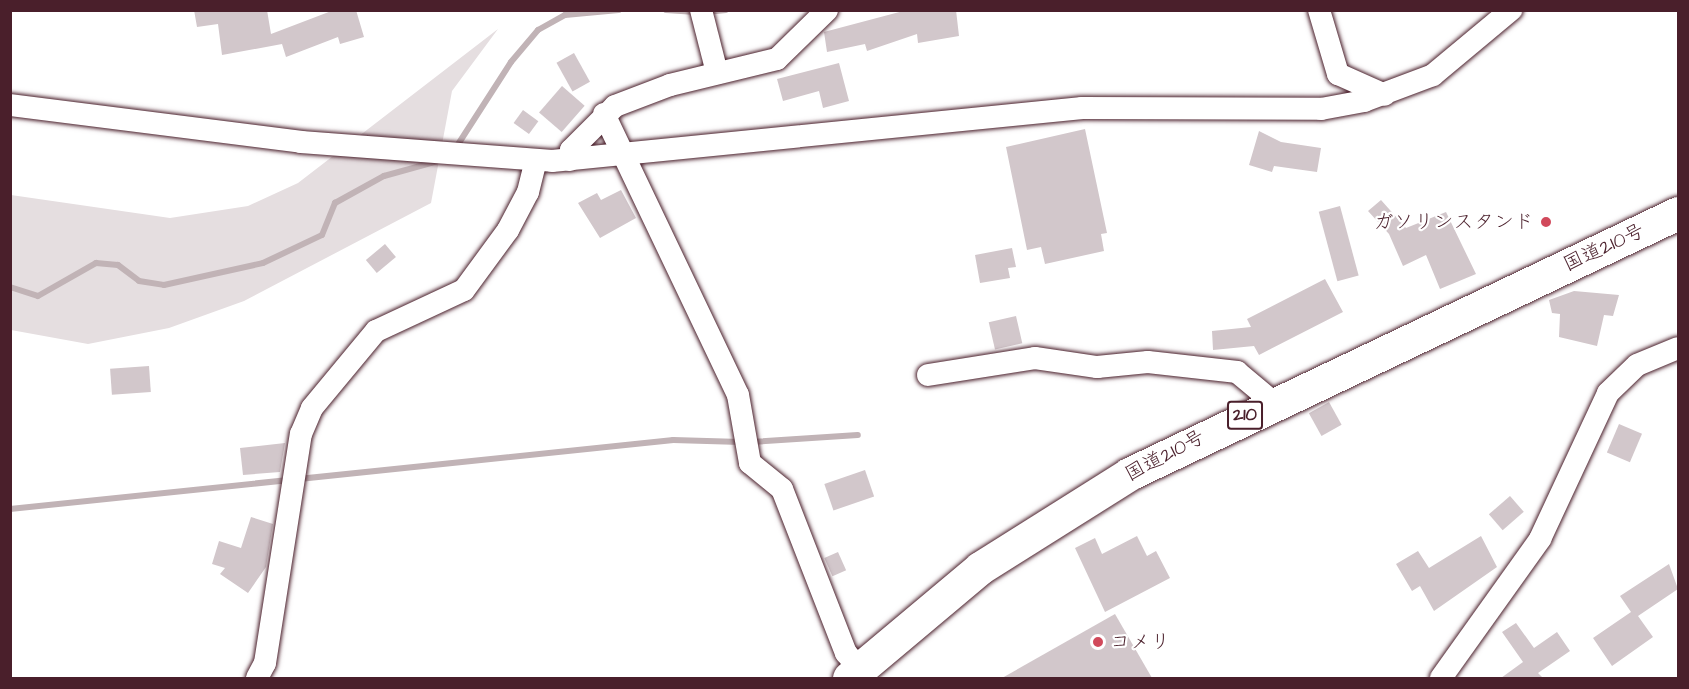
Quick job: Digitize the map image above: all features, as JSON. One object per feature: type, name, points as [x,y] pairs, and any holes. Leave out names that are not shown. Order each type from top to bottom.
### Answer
[{"type":"highway","name":"国道210号","points":[[852,675],[934,603],[1035,532],[1129,474],[1273,402],[1678,213]]},
{"type":"street","points":[[701,10],[717,74]]},
{"type":"street","points":[[570,160],[571,150],[604,114],[629,99],[777,59],[827,10]]},
{"type":"street","points":[[1319,10],[1338,74],[1385,95]]},
{"type":"street","points":[[10,105],[301,142],[510,161],[570,160],[1082,108],[1271,111],[1321,109],[1385,95],[1433,75],[1511,10]]},
{"type":"street","points":[[604,114],[627,155],[738,395],[750,463],[782,489],[846,653],[852,675]]},
{"type":"street","points":[[257,678],[265,663],[301,434],[312,408],[376,331],[464,290],[508,230],[528,192],[536,161]]},
{"type":"street","points":[[1441,678],[1540,539],[1594,413],[1637,365],[1678,348]]},
{"type":"street","points":[[928,375],[1035,358],[1063,366],[1169,363],[1237,372],[1273,402]]},
{"type":"shaded area","points":[[498,29],[452,91],[431,203],[244,301],[169,328],[88,344],[11,330],[11,195],[170,218],[248,206],[298,183]]},
{"type":"building","points":[[194,10],[267,10],[271,34],[334,10],[356,10],[364,37],[340,44],[338,37],[286,57],[282,44],[222,55],[218,24],[197,27]]},
{"type":"building","points":[[907,10],[956,10],[959,36],[918,43],[917,34],[867,51],[865,44],[827,52],[824,32]]},
{"type":"building","points":[[574,53],[590,82],[573,92],[557,63]]},
{"type":"building","points":[[839,63],[849,101],[823,108],[819,91],[783,101],[777,79]]},
{"type":"building","points":[[562,86],[585,106],[562,132],[539,112]]},
{"type":"building","points":[[523,110],[538,121],[529,134],[514,123]]},
{"type":"building","points":[[1085,129],[1107,233],[1101,234],[1104,251],[1045,264],[1041,247],[1027,250],[1006,147]]},
{"type":"building","points":[[1259,131],[1281,142],[1321,148],[1317,172],[1274,166],[1272,172],[1249,165]]},
{"type":"building","points":[[621,190],[636,218],[600,238],[578,203],[597,193],[601,200]]},
{"type":"building","points":[[1381,200],[1406,228],[1446,212],[1476,274],[1440,289],[1426,255],[1403,266],[1389,234],[1368,211]]},
{"type":"building","points":[[1340,206],[1359,276],[1337,281],[1319,212]]},
{"type":"building","points":[[385,244],[396,257],[377,273],[366,260]]},
{"type":"building","points":[[1012,248],[1016,267],[1008,268],[1010,278],[980,283],[975,255]]},
{"type":"building","points":[[1325,279],[1343,312],[1259,355],[1254,346],[1213,350],[1212,331],[1251,327],[1247,319]]},
{"type":"building","points":[[1574,291],[1619,295],[1613,316],[1604,315],[1597,346],[1559,337],[1560,314],[1552,313],[1549,300]]},
{"type":"building","points":[[1016,316],[1022,343],[995,350],[989,322]]},
{"type":"building","points":[[149,366],[151,392],[112,395],[110,369]]},
{"type":"building","points":[[1329,402],[1342,425],[1321,436],[1309,413]]},
{"type":"building","points":[[1619,424],[1642,434],[1630,462],[1607,453]]},
{"type":"building","points":[[285,443],[280,472],[243,475],[240,448]]},
{"type":"building","points":[[865,470],[874,496],[833,510],[824,484]]},
{"type":"building","points":[[1510,496],[1524,512],[1503,530],[1489,514]]},
{"type":"building","points":[[251,517],[273,524],[266,567],[248,593],[220,574],[225,568],[212,564],[219,541],[241,548]]},
{"type":"building","points":[[1137,536],[1147,556],[1156,551],[1170,578],[1105,612],[1075,548],[1095,538],[1102,554]]},
{"type":"building","points":[[1481,536],[1497,567],[1434,611],[1420,586],[1412,591],[1396,564],[1418,551],[1429,568]]},
{"type":"building","points":[[838,552],[846,570],[832,576],[824,558]]},
{"type":"building","points":[[1669,564],[1678,589],[1638,616],[1653,637],[1612,666],[1593,638],[1631,612],[1620,596]]},
{"type":"building","name":"コメリ","points":[[1115,614],[1152,678],[1002,678]]},
{"type":"building","points":[[1516,623],[1534,648],[1557,632],[1570,651],[1538,673],[1543,678],[1501,678],[1523,662],[1502,632]]},
{"type":"waterway","points":[[455,149],[511,62],[538,30],[565,15],[619,10]]},
{"type":"waterway","points":[[666,10],[696,12]]},
{"type":"waterway","points":[[706,12],[726,10]]},
{"type":"waterway","points":[[10,287],[38,296],[96,263],[118,265],[139,281],[164,285],[263,263],[322,235],[335,203],[384,176],[435,162]]},
{"type":"waterway","points":[[751,442],[858,435]]},
{"type":"waterway","points":[[10,509],[673,440],[741,442]]},
{"type":"place","name":"ガソリンスタンド","points":[[1546,222]]},
{"type":"place","name":"コメリ","points":[[1098,642]]}]
